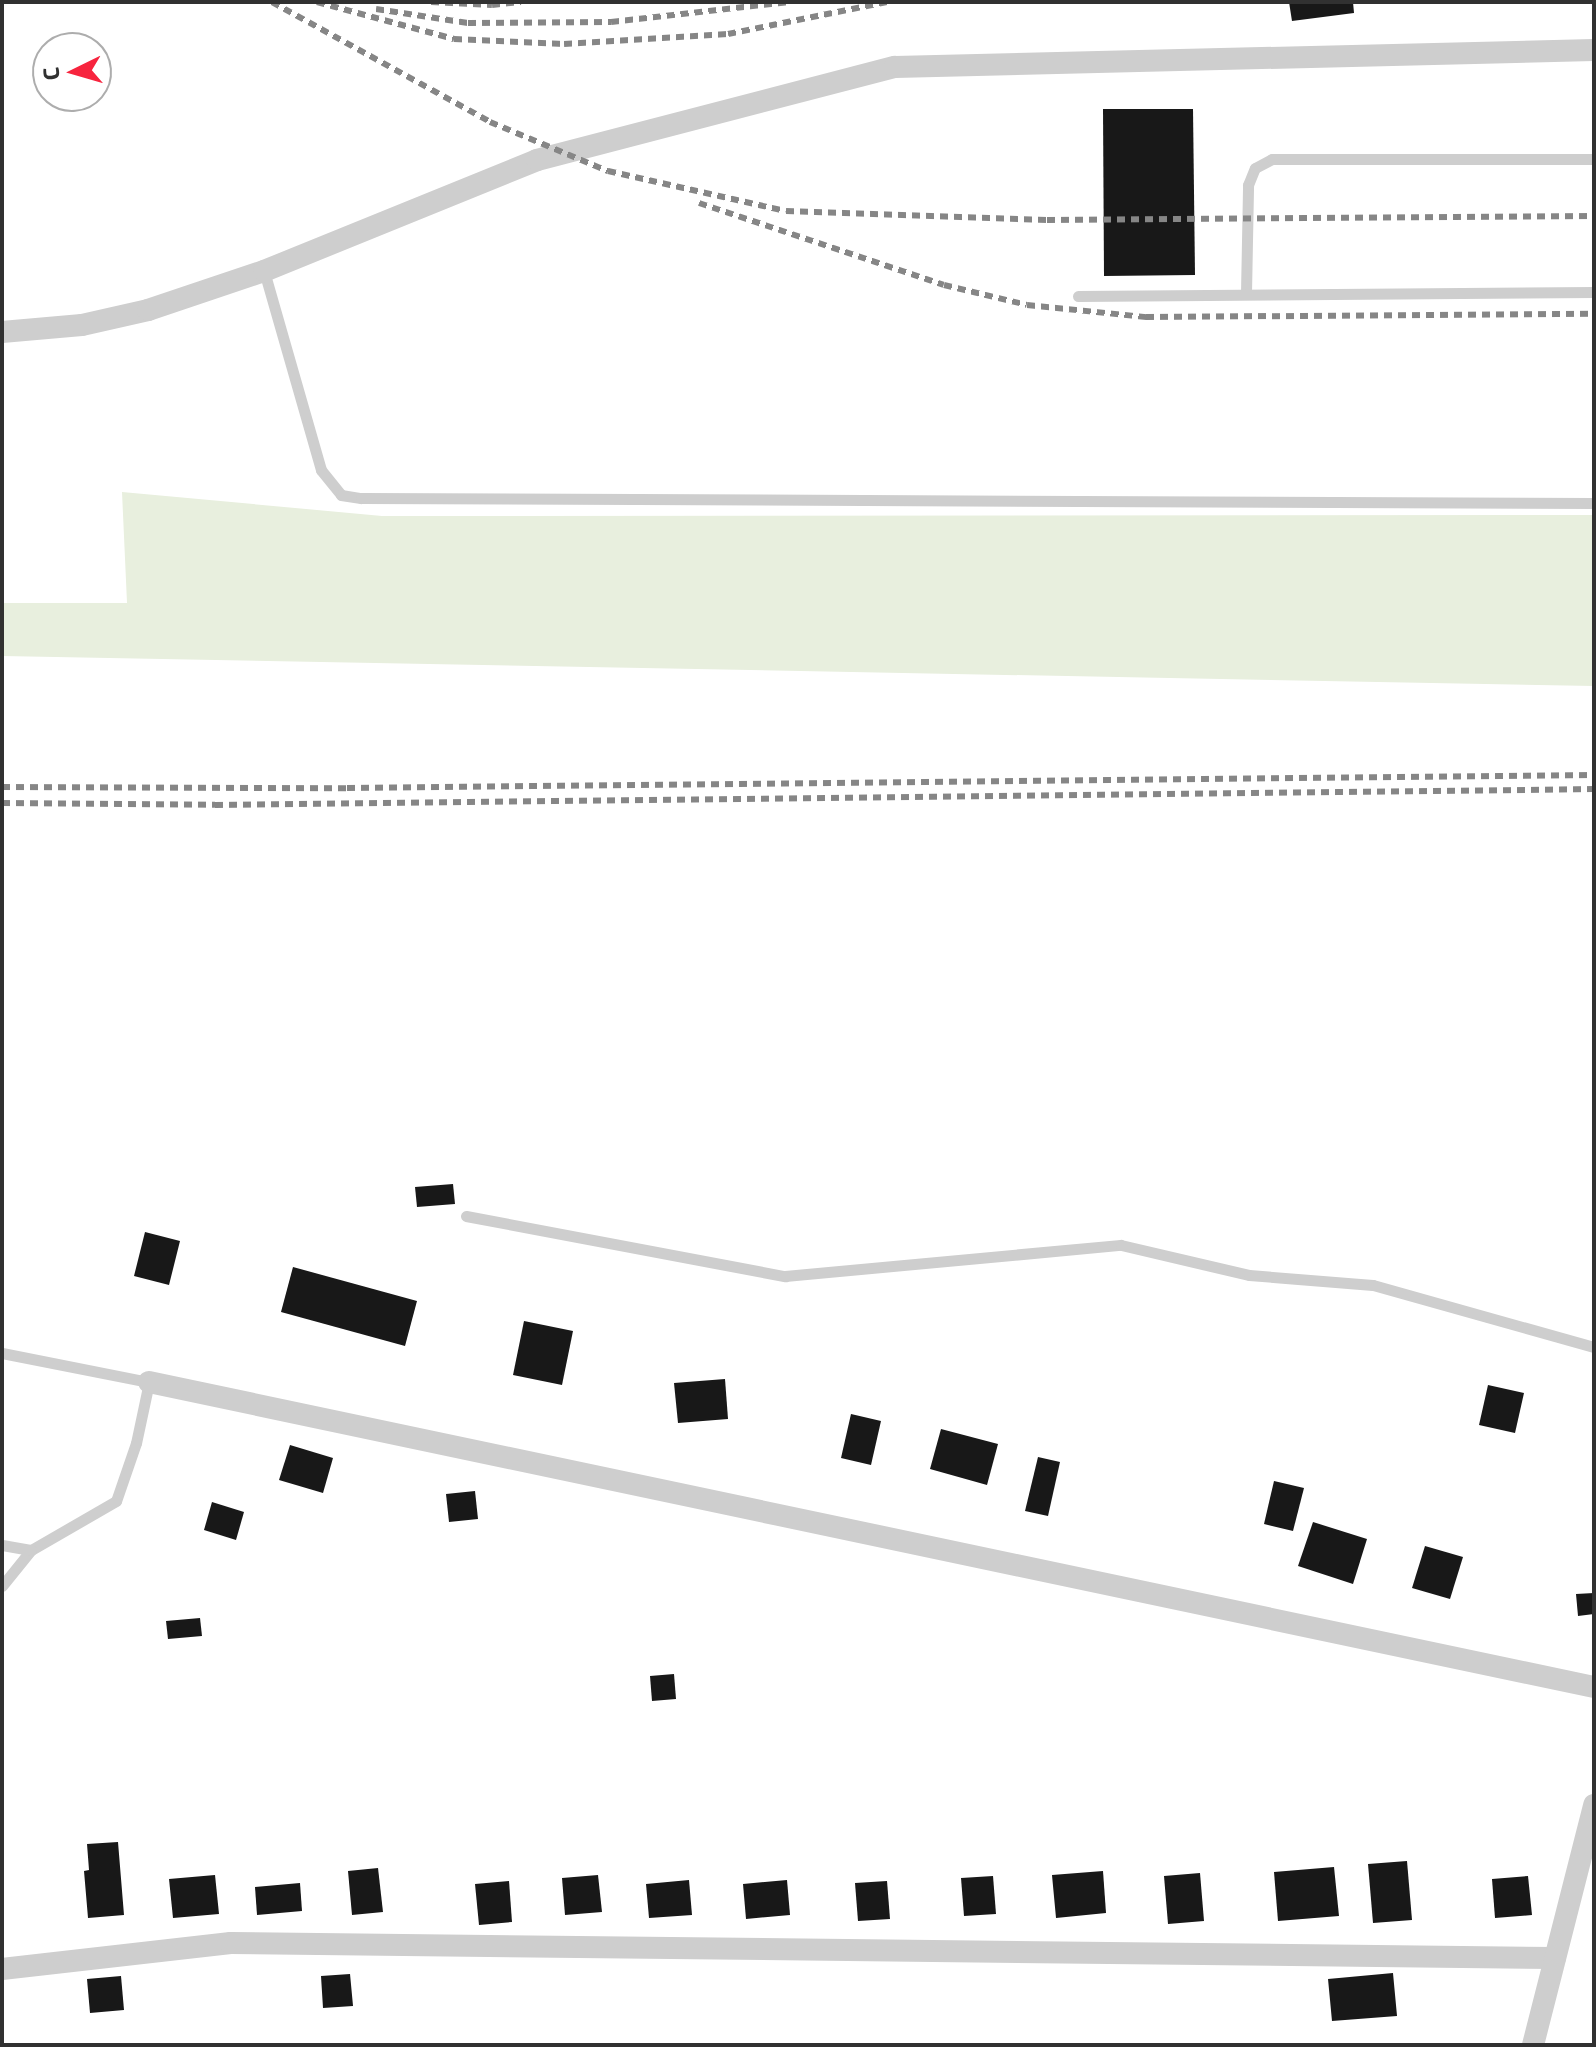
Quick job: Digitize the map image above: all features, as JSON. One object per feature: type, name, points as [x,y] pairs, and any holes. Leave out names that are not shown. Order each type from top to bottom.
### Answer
[{"type":"street","points":[[2,332],[82,325],[148,310],[264,271],[537,160],[895,67],[1594,50]]},
{"type":"street","points":[[149,1382],[1594,1687]]},
{"type":"street","points":[[1533,2045],[1594,1805]]},
{"type":"street","points":[[2,1969],[231,1943],[1555,1958]]},
{"type":"lane","points":[[1246,293],[1248,185],[1255,168],[1272,159],[1594,159]]},
{"type":"lane","points":[[264,271],[321,470],[341,495],[392,498],[1594,503]]},
{"type":"lane","points":[[1078,296],[1594,292]]},
{"type":"lane","points":[[466,1216],[785,1276],[1121,1245],[1249,1275],[1373,1285],[1594,1347]]},
{"type":"lane","points":[[2,1353],[149,1382],[136,1443],[116,1501],[31,1550],[2,1586]]},
{"type":"lane","points":[[2,1545],[31,1550]]},
{"type":"green space","points":[[122,492],[382,516],[1594,515],[1594,686],[2,656],[2,603],[127,603]]},
{"type":"building","points":[[1289,2],[1353,2],[1354,13],[1292,21]]},
{"type":"building","points":[[1103,109],[1193,109],[1195,275],[1104,276]]},
{"type":"building","points":[[453,1184],[455,1204],[417,1207],[415,1187]]},
{"type":"building","points":[[145,1232],[180,1241],[169,1285],[134,1276]]},
{"type":"building","points":[[293,1267],[417,1301],[405,1346],[281,1312]]},
{"type":"building","points":[[524,1321],[573,1331],[562,1385],[513,1375]]},
{"type":"building","points":[[725,1379],[728,1419],[678,1423],[674,1383]]},
{"type":"building","points":[[1488,1385],[1524,1393],[1515,1433],[1479,1425]]},
{"type":"building","points":[[851,1414],[881,1421],[871,1465],[841,1458]]},
{"type":"building","points":[[941,1429],[998,1444],[987,1485],[930,1469]]},
{"type":"building","points":[[290,1445],[333,1458],[323,1493],[279,1480]]},
{"type":"building","points":[[1038,1457],[1060,1462],[1048,1516],[1025,1511]]},
{"type":"building","points":[[1274,1481],[1304,1488],[1293,1531],[1264,1524]]},
{"type":"building","points":[[475,1491],[478,1519],[449,1522],[446,1494]]},
{"type":"building","points":[[212,1502],[244,1512],[236,1540],[204,1530]]},
{"type":"building","points":[[1313,1522],[1367,1539],[1353,1584],[1298,1566]]},
{"type":"building","points":[[1425,1546],[1463,1557],[1450,1599],[1412,1588]]},
{"type":"building","points":[[1594,1593],[1594,1614],[1578,1616],[1576,1594]]},
{"type":"building","points":[[200,1618],[202,1636],[168,1639],[166,1621]]},
{"type":"building","points":[[674,1674],[676,1699],[652,1701],[650,1676]]},
{"type":"building","points":[[118,1842],[124,1915],[88,1918],[84,1871],[89,1870],[87,1844]]},
{"type":"building","points":[[1407,1861],[1412,1920],[1373,1923],[1368,1864]]},
{"type":"building","points":[[1334,1867],[1339,1916],[1278,1921],[1274,1872]]},
{"type":"building","points":[[378,1868],[383,1912],[352,1915],[348,1871]]},
{"type":"building","points":[[1103,1871],[1106,1913],[1056,1918],[1052,1875]]},
{"type":"building","points":[[1200,1873],[1204,1921],[1168,1924],[1164,1876]]},
{"type":"building","points":[[215,1875],[219,1914],[173,1918],[169,1879]]},
{"type":"building","points":[[598,1875],[602,1912],[565,1915],[562,1878]]},
{"type":"building","points":[[993,1876],[996,1914],[964,1916],[961,1878]]},
{"type":"building","points":[[1528,1876],[1532,1915],[1495,1918],[1492,1879]]},
{"type":"building","points":[[689,1880],[692,1915],[649,1918],[646,1884]]},
{"type":"building","points":[[787,1880],[790,1915],[746,1919],[743,1884]]},
{"type":"building","points":[[509,1881],[512,1922],[479,1925],[475,1884]]},
{"type":"building","points":[[887,1881],[890,1919],[858,1921],[855,1883]]},
{"type":"building","points":[[300,1883],[302,1911],[257,1915],[255,1887]]},
{"type":"building","points":[[1393,1973],[1397,2016],[1332,2021],[1328,1979]]},
{"type":"building","points":[[350,1974],[353,2006],[323,2008],[321,1976]]},
{"type":"building","points":[[121,1976],[124,2010],[90,2013],[87,1979]]},
{"type":"railway","points":[[272,2],[490,122],[608,171],[786,211],[1047,220],[1594,216]]},
{"type":"railway","points":[[317,2],[454,39],[564,44],[728,34],[887,2]]},
{"type":"railway","points":[[431,2],[492,5],[521,2]]},
{"type":"railway","points":[[376,9],[468,23],[611,22],[790,2]]},
{"type":"railway","points":[[699,203],[944,285],[1027,305],[1146,317],[1594,314]]},
{"type":"railway","points":[[2,787],[347,788],[1594,775]]},
{"type":"railway","points":[[2,803],[215,805],[1594,789]]}]
